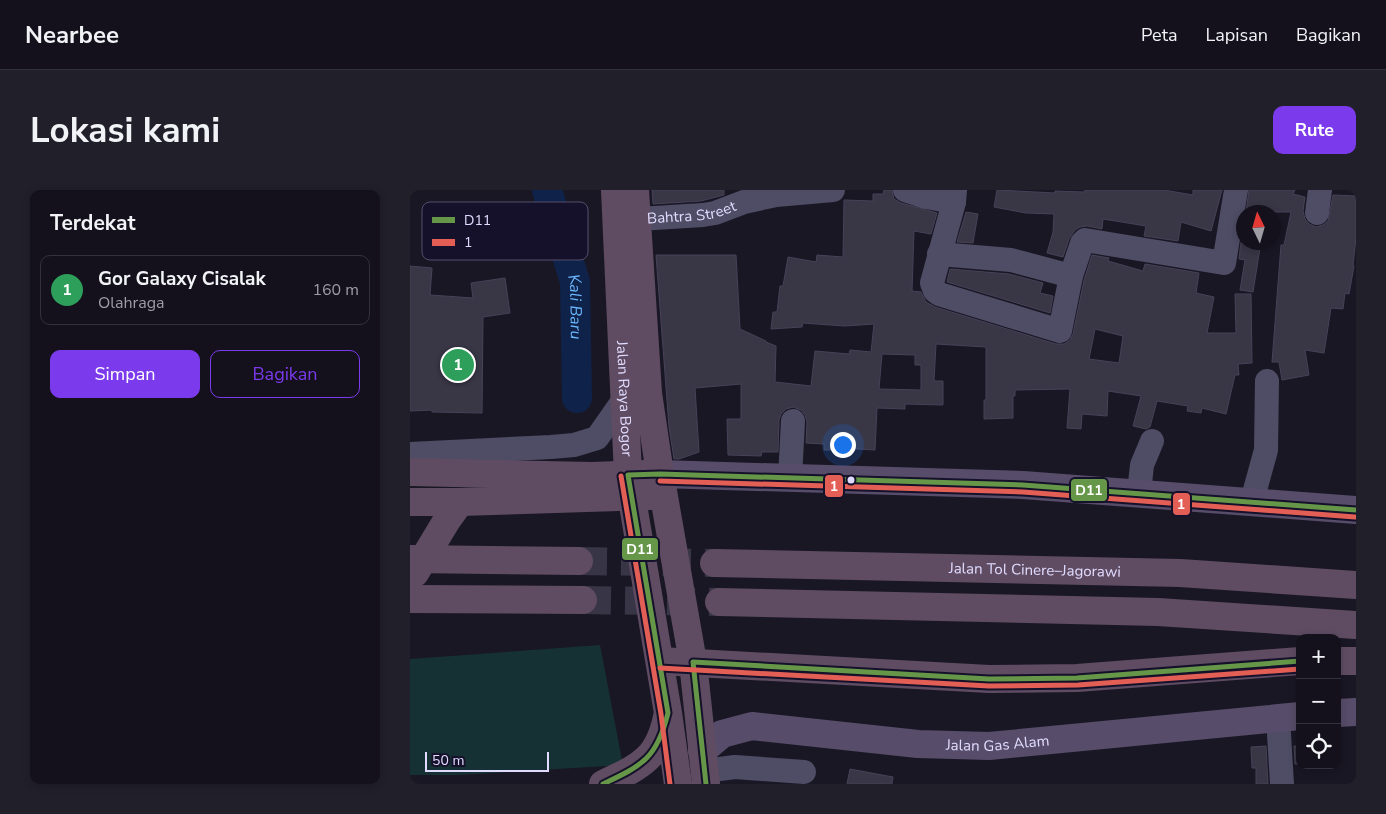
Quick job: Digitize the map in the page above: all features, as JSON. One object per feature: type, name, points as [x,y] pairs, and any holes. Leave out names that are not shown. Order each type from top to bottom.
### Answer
[{"type":"highway","name":"Jalan Raya Bogor","points":[[615,190],[637,395]]},
{"type":"highway","name":"Jalan Raya Bogor","points":[[635,190],[638,219],[637,395],[630,486],[668,713],[673,784]]},
{"type":"highway","points":[[637,395],[662,485],[693,662],[704,772],[673,784]]},
{"type":"highway","points":[[410,472],[592,476],[630,486]]},
{"type":"highway","points":[[410,502],[453,511],[570,499],[630,486],[662,485]]},
{"type":"highway","points":[[570,499],[601,508],[612,515],[620,524],[627,536],[653,624]]},
{"type":"highway","points":[[410,580],[453,511]]},
{"type":"highway","points":[[410,559],[579,561]]},
{"type":"highway","name":"Jalan Tol Cinere–Jagorawi","points":[[714,563],[1180,573],[1356,585]]},
{"type":"highway","points":[[410,599],[583,600]]},
{"type":"highway","points":[[719,602],[1158,612],[1356,625]]},
{"type":"highway","points":[[660,661],[989,679],[1077,678],[1296,661]]},
{"type":"highway","points":[[1341,661],[1356,662]]},
{"type":"highway","points":[[604,784],[639,766],[654,752],[663,735],[668,713]]},
{"type":"main road","points":[[662,485],[790,478],[1023,484],[1356,510]]},
{"type":"main road","points":[[1341,713],[1356,712]]},
{"type":"main road","name":"Jalan Gas Alam","points":[[704,772],[722,734],[752,726],[918,744],[989,746],[1289,717]]},
{"type":"street","name":"Bahtra Street","points":[[638,219],[703,215],[716,213],[744,202],[776,195],[833,190]]},
{"type":"street","points":[[905,190],[926,197],[954,196],[932,283],[935,291],[939,294],[1060,331],[1071,276],[1082,243],[1085,240],[1224,263],[1236,190]]},
{"type":"street","points":[[939,254],[1011,260],[1071,276]]},
{"type":"street","points":[[1252,501],[1266,450],[1267,381]]},
{"type":"street","points":[[410,454],[574,445],[597,438],[637,395]]},
{"type":"street","points":[[790,478],[793,421]]},
{"type":"street","points":[[1139,493],[1142,465],[1152,441]]},
{"type":"street","points":[[1282,784],[1289,717]]},
{"type":"street","points":[[704,772],[735,767],[804,772]]},
{"type":"green space","points":[[600,645],[623,765],[459,775],[410,775],[410,659]]},
{"type":"building","points":[[652,190],[724,190],[724,195],[701,201],[653,204]]},
{"type":"building","points":[[884,190],[892,190],[894,199],[901,203],[937,213],[931,234],[914,231],[912,291],[921,292],[926,302],[935,307],[1056,344],[1064,344],[1070,340],[1073,334],[1084,280],[1092,255],[1109,258],[1108,261],[1143,271],[1145,264],[1199,273],[1196,293],[1214,297],[1207,333],[1236,333],[1235,294],[1251,294],[1252,363],[1238,364],[1239,375],[1235,375],[1226,414],[1202,408],[1201,413],[1187,411],[1188,406],[1157,401],[1150,427],[1146,429],[1133,426],[1141,396],[1108,391],[1107,416],[1082,414],[1081,429],[1067,428],[1070,389],[1015,390],[1015,396],[1013,396],[1013,418],[984,419],[986,347],[936,344],[934,381],[943,381],[943,405],[905,404],[905,409],[877,408],[875,450],[840,448],[840,450],[824,450],[824,444],[806,443],[807,422],[805,415],[801,410],[793,407],[786,409],[781,414],[779,420],[778,452],[762,452],[761,456],[728,455],[727,419],[741,419],[741,384],[695,388],[699,452],[674,459],[669,427],[656,255],[736,255],[740,329],[776,346],[775,382],[811,386],[815,351],[849,354],[850,350],[871,352],[874,324],[845,326],[803,323],[802,327],[771,329],[773,312],[777,312],[780,286],[783,286],[788,257],[816,262],[817,255],[843,257],[844,200],[873,201],[873,194],[883,194]],"holes":[[[1095,329],[1123,336],[1119,363],[1089,359]],[[882,354],[915,355],[915,365],[921,365],[921,390],[879,389]]]},
{"type":"building","points":[[997,190],[1055,193],[1055,191],[1084,192],[1085,190],[1164,190],[1193,195],[1193,190],[1222,190],[1211,231],[1181,222],[1178,241],[1144,236],[1146,226],[1103,219],[1102,229],[1087,226],[1075,230],[1069,239],[1063,257],[1047,253],[1053,232],[1054,214],[1026,213],[994,207]]},
{"type":"building","points":[[1249,190],[1295,190],[1293,194],[1305,197],[1303,211],[1305,219],[1309,224],[1316,227],[1328,221],[1333,195],[1356,196],[1354,266],[1349,294],[1345,293],[1343,309],[1331,308],[1324,353],[1305,350],[1309,375],[1282,380],[1279,362],[1272,362],[1281,245],[1284,245],[1291,212],[1281,212],[1281,205],[1247,205]]},
{"type":"building","points":[[966,212],[978,214],[973,243],[957,242]]},
{"type":"building","points":[[1240,250],[1260,250],[1253,292],[1240,290],[1245,260],[1239,259]]},
{"type":"building","points":[[410,266],[432,268],[430,295],[473,298],[471,283],[505,278],[510,313],[483,317],[482,413],[432,412],[432,410],[410,411]]},
{"type":"building","points":[[950,269],[1009,274],[1043,283],[1040,293],[1053,296],[1050,313],[947,282]]},
{"type":"building","points":[[1266,746],[1268,784],[1256,784],[1256,768],[1252,768],[1251,747]]},
{"type":"building","points":[[1294,746],[1296,746],[1296,764]]},
{"type":"building","points":[[850,769],[893,777],[892,784],[847,784]]},
{"type":"waterway","name":"Kali Baru","points":[[547,190],[551,202]]},
{"type":"waterway","name":"Kali Baru","points":[[568,260],[575,282],[577,398]]},
{"type":"tunnel","points":[[579,561],[714,563]]},
{"type":"tunnel","points":[[583,600],[719,602]]},
{"type":"transit line","name":"D11","points":[[603,784],[638,765],[646,758],[659,740],[668,713],[628,475],[660,474],[1023,485],[1356,510]]},
{"type":"transit line","name":"1","points":[[621,476],[661,714],[670,784]]},
{"type":"transit line","name":"1","points":[[660,481],[1023,492],[1355,517]]},
{"type":"transit line","name":"D11","points":[[706,784],[693,662],[989,679],[1077,678],[1296,661]]},
{"type":"transit line","name":"1","points":[[660,668],[989,686],[1078,685],[1296,669]]},
{"type":"place","name":"Gor Galaxy Cisalak","points":[[458,365]]}]
